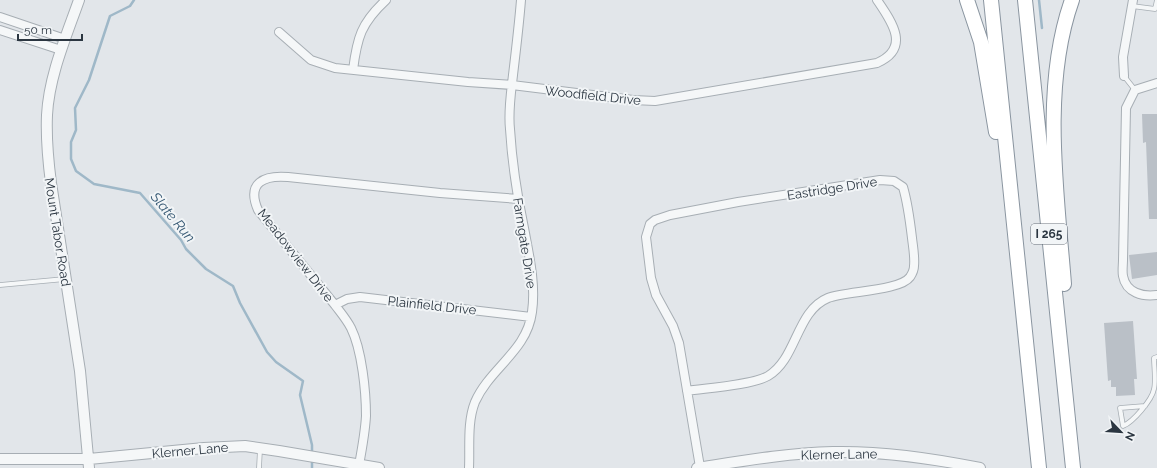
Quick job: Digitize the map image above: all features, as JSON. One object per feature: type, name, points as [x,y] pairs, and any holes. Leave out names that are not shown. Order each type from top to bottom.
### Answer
[{"type":"highway","points":[[967,0],[981,42],[1017,258]]},
{"type":"highway","name":"I 265","points":[[990,0],[1039,468]]},
{"type":"highway","name":"I 265","points":[[1025,0],[1074,468]]},
{"type":"highway","points":[[1061,347],[1067,332],[1055,155],[1054,103],[1060,52],[1072,0]]},
{"type":"street","name":"Mount Tabor Road","points":[[78,0],[61,50],[50,95],[47,114],[47,134],[51,183],[80,370],[89,464]]},
{"type":"street","points":[[353,70],[358,40],[363,26],[374,11],[386,0]]},
{"type":"street","name":"Farmgate Drive","points":[[469,468],[471,421],[475,403],[488,381],[524,338],[531,317],[534,289],[519,199],[510,129],[509,107],[522,0]]},
{"type":"street","name":"Woodfield Drive","points":[[279,32],[311,60],[335,68],[468,82],[512,85],[633,100],[666,100],[877,63],[890,55],[897,42],[893,24],[877,0]]},
{"type":"street","points":[[1124,76],[1123,57],[1132,3]]},
{"type":"street","points":[[0,17],[65,39]]},
{"type":"street","points":[[0,30],[61,50]]},
{"type":"street","points":[[1157,83],[1135,90],[1126,108],[1123,276],[1129,286],[1137,294],[1142,296],[1157,295]]},
{"type":"street","name":"Meadowview Drive","points":[[359,465],[364,438],[366,415],[360,356],[351,329],[335,305],[258,210],[255,202],[255,190],[259,182],[264,178],[272,176],[288,177],[440,193],[519,199]]},
{"type":"street","name":"Eastridge Drive","points":[[687,391],[761,379],[776,370],[809,314],[820,302],[835,296],[896,285],[909,279],[912,273],[914,260],[907,200],[903,187],[894,181],[880,180],[738,202],[670,215],[655,220],[650,224],[646,237],[650,278],[656,295],[671,322],[679,343],[687,391],[700,468]]},
{"type":"street","name":"Plainfield Drive","points":[[335,305],[347,299],[360,297],[531,317]]},
{"type":"street","name":"Klerner Lane","points":[[0,459],[89,464],[204,448],[238,446],[260,448],[378,468]]},
{"type":"street","name":"Klerner Lane","points":[[697,468],[808,453],[857,452],[909,455],[938,459],[980,468]]},
{"type":"lane","points":[[1132,3],[1155,9],[1157,0]]},
{"type":"lane","points":[[1124,76],[1135,90]]},
{"type":"lane","points":[[0,286],[65,279]]},
{"type":"lane","points":[[1145,406],[1120,408],[1123,426],[1127,424],[1145,406],[1154,389],[1154,358],[1157,357]]},
{"type":"lane","points":[[259,468],[260,448]]},
{"type":"building","points":[[1142,114],[1157,114],[1157,219],[1149,219],[1146,142],[1143,143]]},
{"type":"building","points":[[1157,252],[1157,275],[1132,279],[1129,255]]},
{"type":"building","points":[[1133,321],[1137,379],[1134,379],[1135,395],[1116,396],[1116,387],[1111,387],[1111,380],[1108,381],[1104,323]]},
{"type":"waterway","name":"Slate Run","points":[[134,0],[130,6],[110,16],[89,80],[75,108],[76,130],[71,142],[71,159],[76,171],[94,184],[140,193],[181,240],[186,249],[206,269],[233,286],[240,303],[267,352],[276,362],[303,381],[300,395],[312,445],[312,455]]},
{"type":"waterway","points":[[1039,0],[1042,28]]},
{"type":"waterway","name":"Slate Run","points":[[312,460],[312,468]]}]
